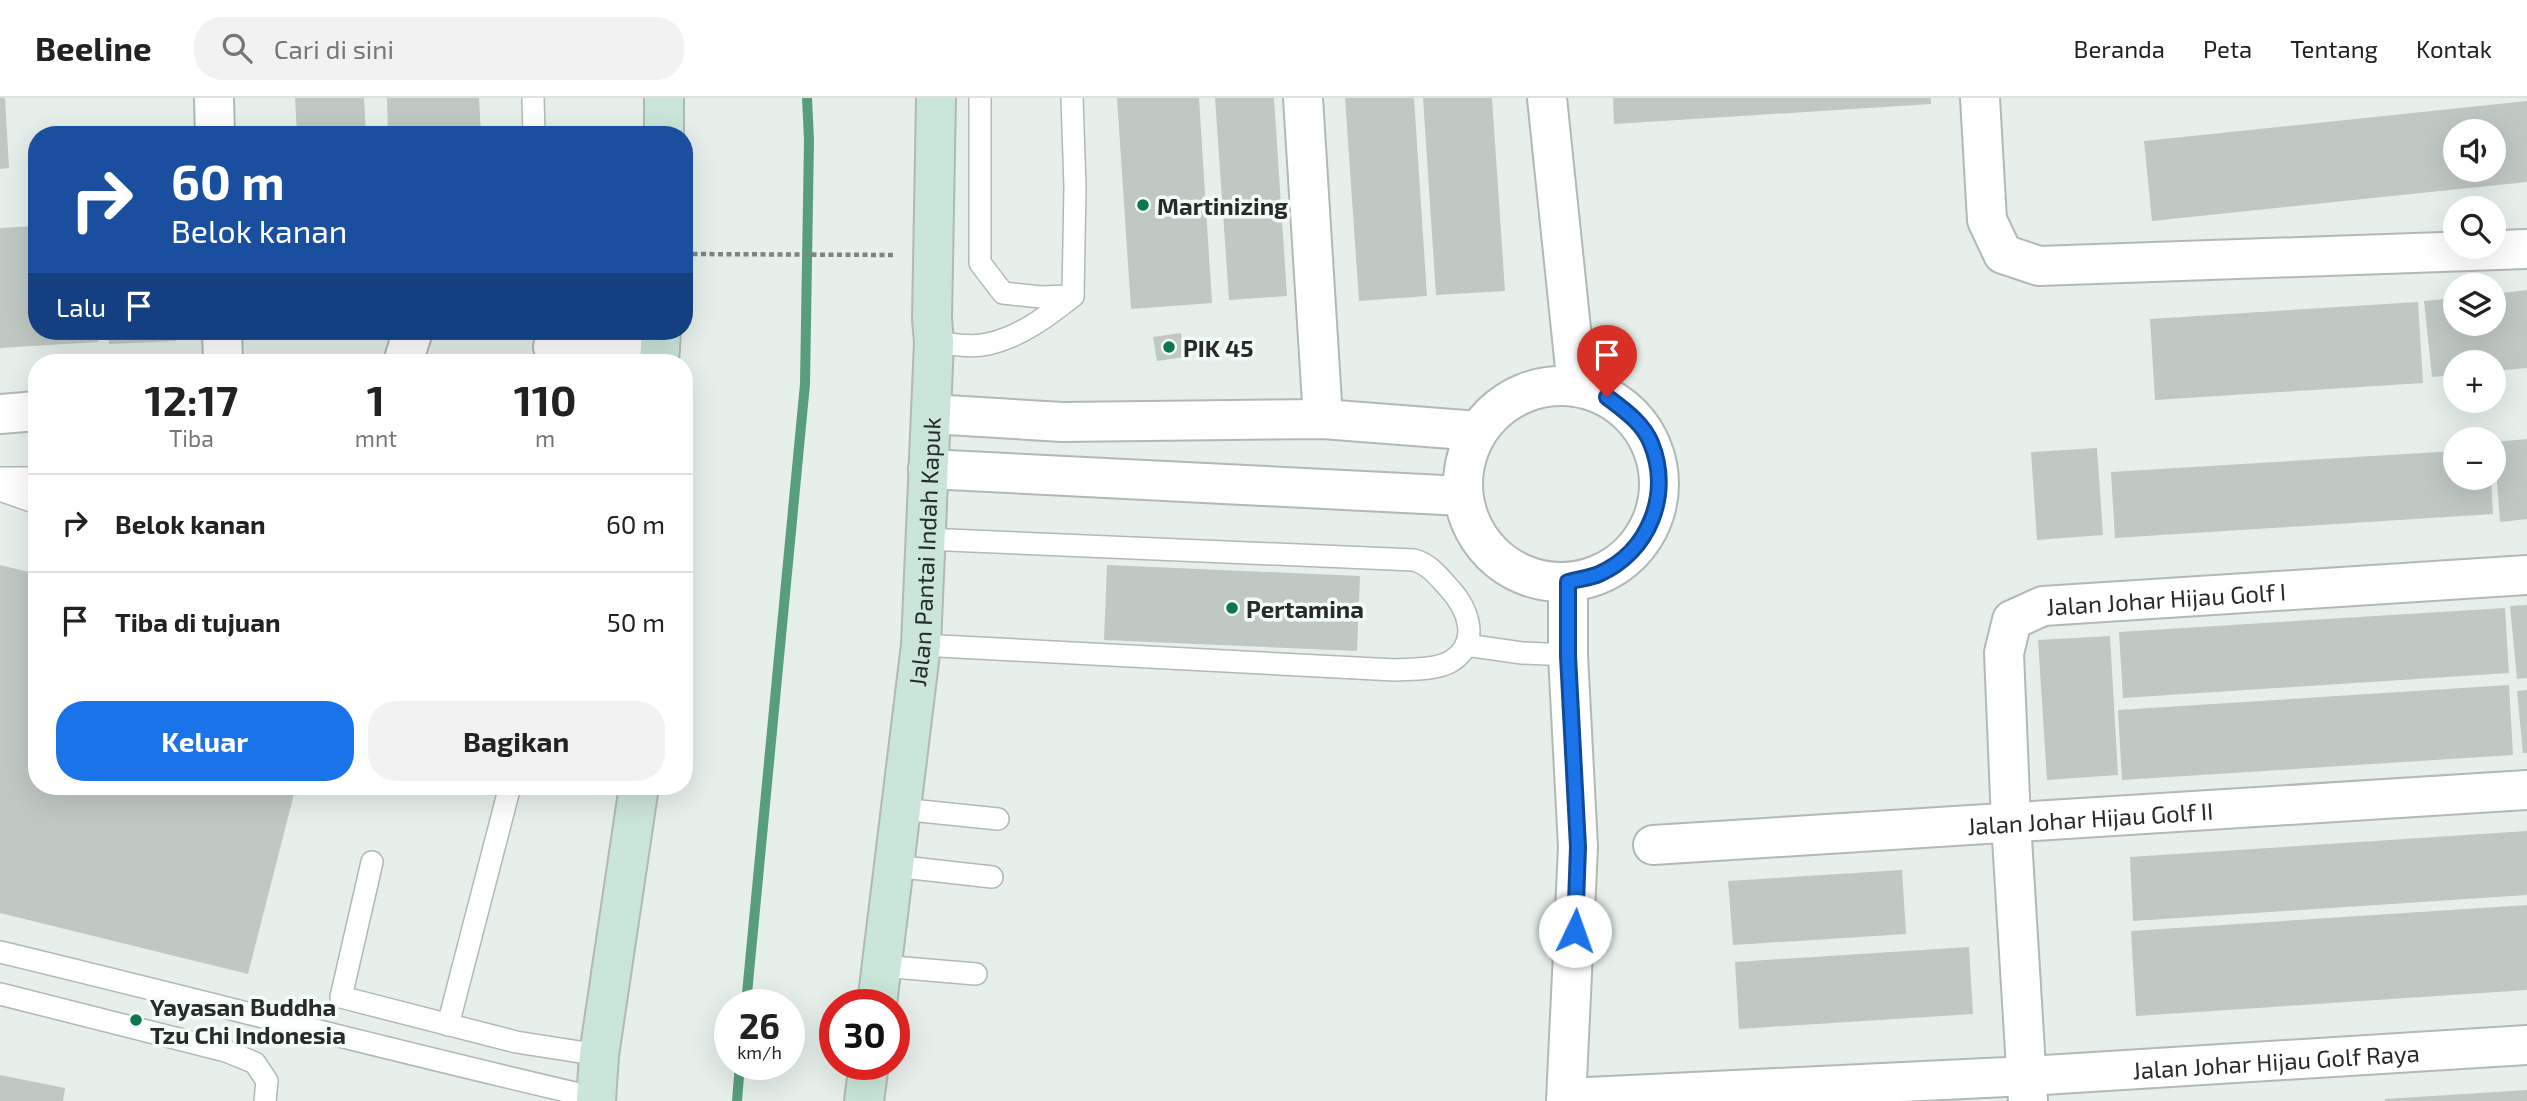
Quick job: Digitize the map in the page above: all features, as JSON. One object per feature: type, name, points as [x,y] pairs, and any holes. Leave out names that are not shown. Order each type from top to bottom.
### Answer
[{"type":"main road","points":[[664,98],[664,126]]},
{"type":"main road","name":"Jalan Pantai Indah Kapuk","points":[[879,989],[921,645],[934,342],[932,319],[936,98]]},
{"type":"main road","points":[[596,1100],[600,1055],[638,795]]},
{"type":"main road","points":[[864,1101],[867,1080]]},
{"type":"street","points":[[214,98],[215,126]]},
{"type":"street","points":[[1303,98],[1323,419]]},
{"type":"street","points":[[1547,98],[1577,387]]},
{"type":"street","points":[[1980,98],[1987,220],[2003,254],[2039,266],[2527,249]]},
{"type":"street","points":[[550,347],[660,347]]},
{"type":"street","points":[[1554,387],[1577,387],[1607,397],[1633,416],[1651,442],[1659,472],[1658,504],[1646,533],[1626,558],[1598,574],[1568,582],[1538,579],[1511,568],[1488,550],[1472,525],[1463,496],[1466,463],[1478,431],[1493,414],[1521,395],[1554,387]]},
{"type":"street","points":[[0,414],[28,412]]},
{"type":"street","points":[[931,414],[1062,422],[1323,419],[1478,431]]},
{"type":"street","points":[[929,469],[1463,496]]},
{"type":"street","name":"Jalan Johar Hijau Golf I","points":[[2011,822],[2004,653],[2012,620],[2043,606],[2527,575]]},
{"type":"street","points":[[1566,1099],[1578,847],[1568,656],[1568,582]]},
{"type":"street","name":"Jalan Johar Hijau Golf II","points":[[1653,845],[2527,789]]},
{"type":"street","points":[[2011,822],[2028,1088]]},
{"type":"street","name":"Jalan Johar Hijau Golf Raya","points":[[1566,1099],[2028,1088],[2527,1045]]},
{"type":"lane","points":[[533,98],[534,126]]},
{"type":"lane","points":[[979,98],[980,263],[1003,293],[1041,297],[1073,296]]},
{"type":"lane","points":[[934,342],[988,345],[1045,319],[1073,296],[1075,187],[1072,98]]},
{"type":"lane","points":[[0,478],[28,478]]},
{"type":"lane","points":[[0,490],[28,500]]},
{"type":"lane","points":[[921,645],[1395,670],[1439,666],[1451,661],[1466,645],[1468,619],[1461,600],[1428,566],[1414,560],[925,539]]},
{"type":"lane","points":[[1466,645],[1568,656]]},
{"type":"lane","points":[[449,1025],[508,795]]},
{"type":"lane","points":[[901,809],[998,819]]},
{"type":"lane","points":[[372,862],[341,997],[516,1042],[600,1055]]},
{"type":"lane","points":[[894,866],[992,877]]},
{"type":"lane","points":[[0,952],[596,1100]]},
{"type":"lane","points":[[882,966],[976,974]]},
{"type":"lane","points":[[0,994],[226,1051],[255,1063],[267,1081],[267,1101]]},
{"type":"path","points":[[693,254],[890,255]]},
{"type":"building","points":[[0,98],[5,98],[9,168],[0,169]]},
{"type":"building","points":[[295,98],[364,98],[366,126],[297,126]]},
{"type":"building","points":[[387,98],[479,98],[481,126],[388,126]]},
{"type":"building","points":[[1117,98],[1199,98],[1212,303],[1131,309]]},
{"type":"building","points":[[1215,98],[1274,98],[1287,296],[1229,300]]},
{"type":"building","points":[[1345,98],[1414,98],[1427,296],[1359,301]]},
{"type":"building","points":[[1423,98],[1492,98],[1505,291],[1436,295]]},
{"type":"building","points":[[1613,98],[1931,98],[1931,104],[1614,124]]},
{"type":"building","points":[[2527,101],[2527,182],[2152,221],[2144,141]]},
{"type":"building","points":[[28,226],[28,340],[98,342],[0,348],[0,228]]},
{"type":"building","points":[[2527,290],[2527,368],[2506,370],[2506,350],[2443,350],[2443,376],[2432,377],[2424,301],[2443,299],[2443,336],[2506,336],[2506,293]]},
{"type":"building","points":[[2418,302],[2423,383],[2155,400],[2150,319]]},
{"type":"building","name":"PIK 45","points":[[1181,333],[1185,357],[1157,361],[1153,337]]},
{"type":"building","points":[[109,340],[176,341],[109,344]]},
{"type":"building","points":[[2527,439],[2527,519],[2500,522],[2498,490],[2506,490],[2506,441]]},
{"type":"building","points":[[2097,448],[2103,535],[2037,540],[2031,452]]},
{"type":"building","points":[[2443,452],[2443,490],[2492,490],[2493,514],[2115,538],[2111,472]]},
{"type":"building","points":[[0,565],[28,572],[28,795],[294,795],[248,974],[0,913]]},
{"type":"building","name":"Pertamina","points":[[1107,565],[1360,576],[1357,651],[1104,640]]},
{"type":"building","points":[[2527,605],[2527,678],[2517,679],[2510,606]]},
{"type":"building","points":[[2505,608],[2509,673],[2123,698],[2119,632]]},
{"type":"building","points":[[2110,636],[2118,775],[2047,780],[2038,640]]},
{"type":"building","points":[[2509,685],[2513,755],[2122,780],[2118,710]]},
{"type":"building","points":[[2527,690],[2527,753],[2523,753],[2517,691]]},
{"type":"building","points":[[2527,831],[2527,895],[2133,921],[2130,857]]},
{"type":"building","points":[[1902,870],[1906,934],[1733,945],[1728,881]]},
{"type":"building","points":[[2527,905],[2527,990],[2136,1016],[2131,931]]},
{"type":"building","points":[[1969,947],[1973,1014],[1739,1029],[1735,962]]},
{"type":"building","points":[[0,1075],[65,1088],[63,1101],[0,1101]]},
{"type":"building","points":[[2527,1090],[2527,1101],[2385,1101],[2385,1099]]},
{"type":"waterway","points":[[747,989],[805,384],[809,140],[807,98]]},
{"type":"waterway","points":[[737,1101],[739,1080]]},
{"type":"place","name":"Martinizing","points":[[1143,205]]},
{"type":"place","name":"PIK 45","points":[[1169,347]]},
{"type":"place","name":"Pertamina","points":[[1232,608]]},
{"type":"place","name":"Yayasan Buddha Tzu Chi Indonesia","points":[[136,1020]]},
{"type":"route","points":[[1575,931],[1578,847],[1568,656],[1568,582],[1598,574],[1626,558],[1646,533],[1658,504],[1659,472],[1651,442],[1633,416],[1607,397]]}]
